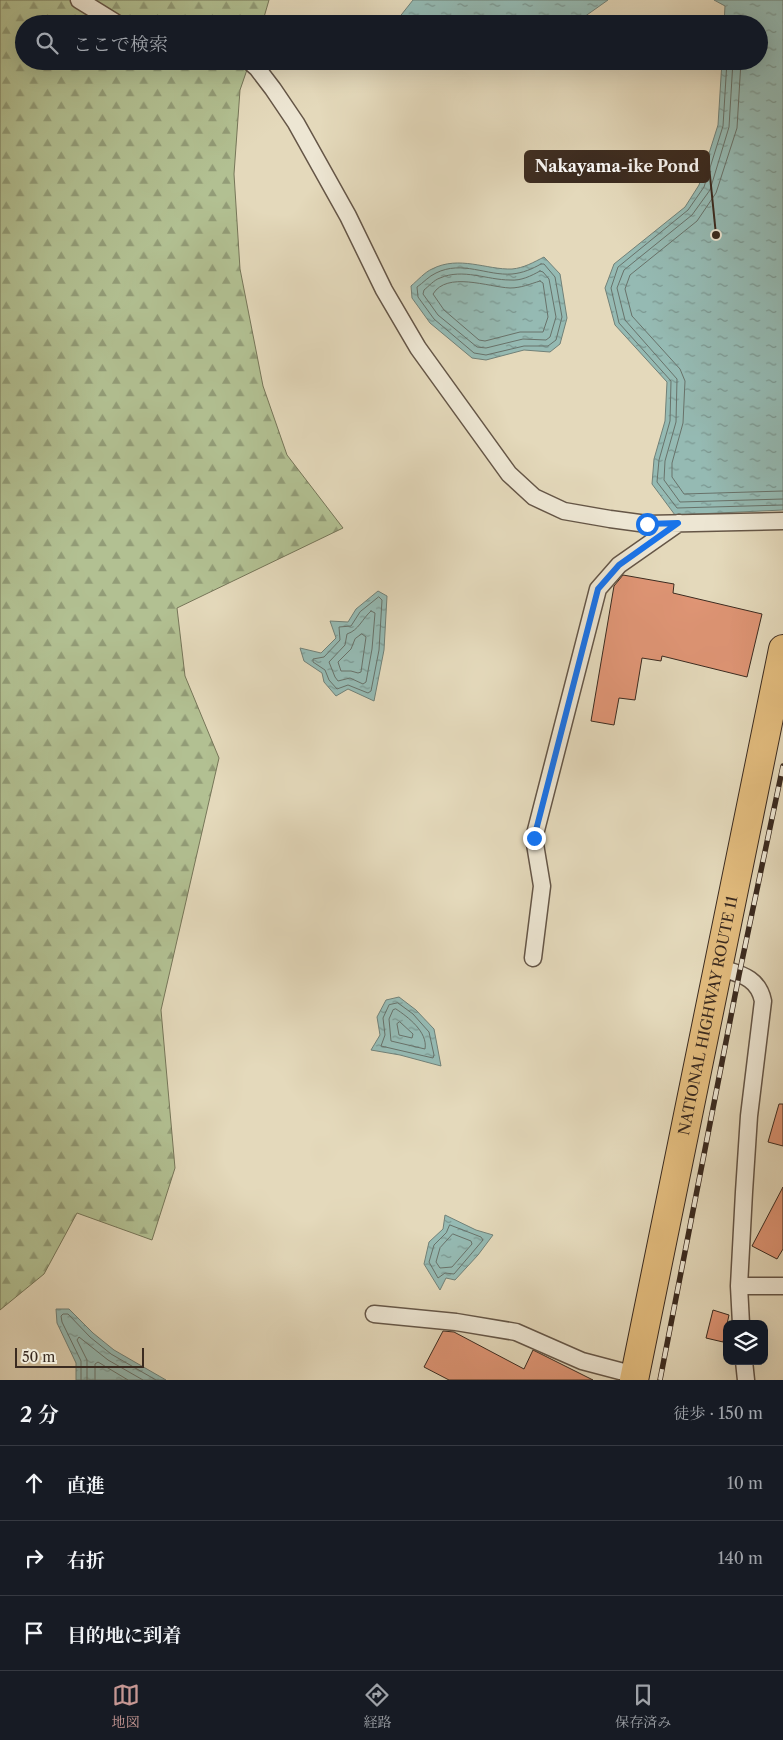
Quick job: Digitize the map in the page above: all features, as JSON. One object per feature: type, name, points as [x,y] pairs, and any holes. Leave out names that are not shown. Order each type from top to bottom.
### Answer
[{"type":"highway","name":"NATIONAL HIGHWAY ROUTE 11","points":[[634,1377],[783,650]]},
{"type":"street","points":[[79,0],[103,15]]},
{"type":"street","points":[[259,70],[274,89],[296,123],[348,216],[384,290],[418,348],[509,474],[534,497],[564,511],[647,524],[783,521]]},
{"type":"street","points":[[533,958],[542,886],[534,838],[598,589],[619,565],[678,523]]},
{"type":"street","points":[[718,966],[754,982],[758,986],[763,1001],[749,1116],[739,1286],[741,1320]]},
{"type":"street","points":[[739,1286],[783,1286]]},
{"type":"street","points":[[374,1314],[456,1322],[516,1332],[582,1361],[634,1377]]},
{"type":"street","points":[[744,1365],[746,1380]]},
{"type":"green space","points":[[0,0],[269,0],[265,15],[15,15],[15,70],[247,70],[240,90],[234,174],[240,269],[263,386],[287,455],[343,528],[177,608],[185,676],[219,758],[161,1010],[175,1168],[152,1240],[77,1213],[44,1274],[0,1310]]},
{"type":"water","points":[[413,0],[608,0],[587,15],[401,15]]},
{"type":"water","points":[[714,0],[783,0],[783,510],[675,515],[652,484],[654,459],[665,421],[667,382],[615,325],[605,288],[614,264],[685,207],[699,185],[718,125],[721,70],[768,70],[768,15],[724,15],[725,6]]},
{"type":"water","points":[[544,257],[560,274],[567,318],[560,344],[550,352],[524,350],[486,360],[472,358],[430,323],[412,298],[411,286],[427,272],[442,265],[463,263],[512,269],[525,266]]},
{"type":"water","points":[[378,591],[387,596],[384,650],[374,701],[348,689],[336,696],[324,682],[322,673],[304,661],[300,648],[321,653],[336,638],[330,621],[348,622],[356,609]]},
{"type":"water","points":[[399,997],[416,1010],[434,1029],[441,1066],[400,1055],[371,1050],[380,1035],[377,1017],[386,1000]]},
{"type":"water","points":[[445,1215],[476,1230],[493,1235],[455,1280],[446,1278],[440,1290],[424,1264],[429,1242],[443,1229]]},
{"type":"water","points":[[56,1309],[69,1309],[93,1333],[114,1350],[166,1380],[76,1380],[76,1363],[57,1323]]},
{"type":"building","points":[[623,575],[674,584],[673,593],[762,614],[747,677],[662,656],[661,661],[642,658],[635,700],[619,698],[614,725],[591,721],[614,586]]},
{"type":"building","points":[[779,1104],[783,1104],[783,1146],[768,1142]]},
{"type":"building","points":[[783,1187],[783,1249],[777,1259],[752,1246]]},
{"type":"building","points":[[713,1310],[729,1315],[728,1320],[723,1320],[723,1342],[706,1338]]},
{"type":"building","points":[[443,1331],[454,1332],[524,1369],[533,1350],[593,1380],[449,1380],[424,1367]]},
{"type":"railway","points":[[660,1380],[739,975],[783,766]]},
{"type":"place","name":"Nakayama-ike Pond","points":[[716,235]]},
{"type":"route","points":[[534,838],[598,589],[619,565],[678,523],[647,524]]}]
